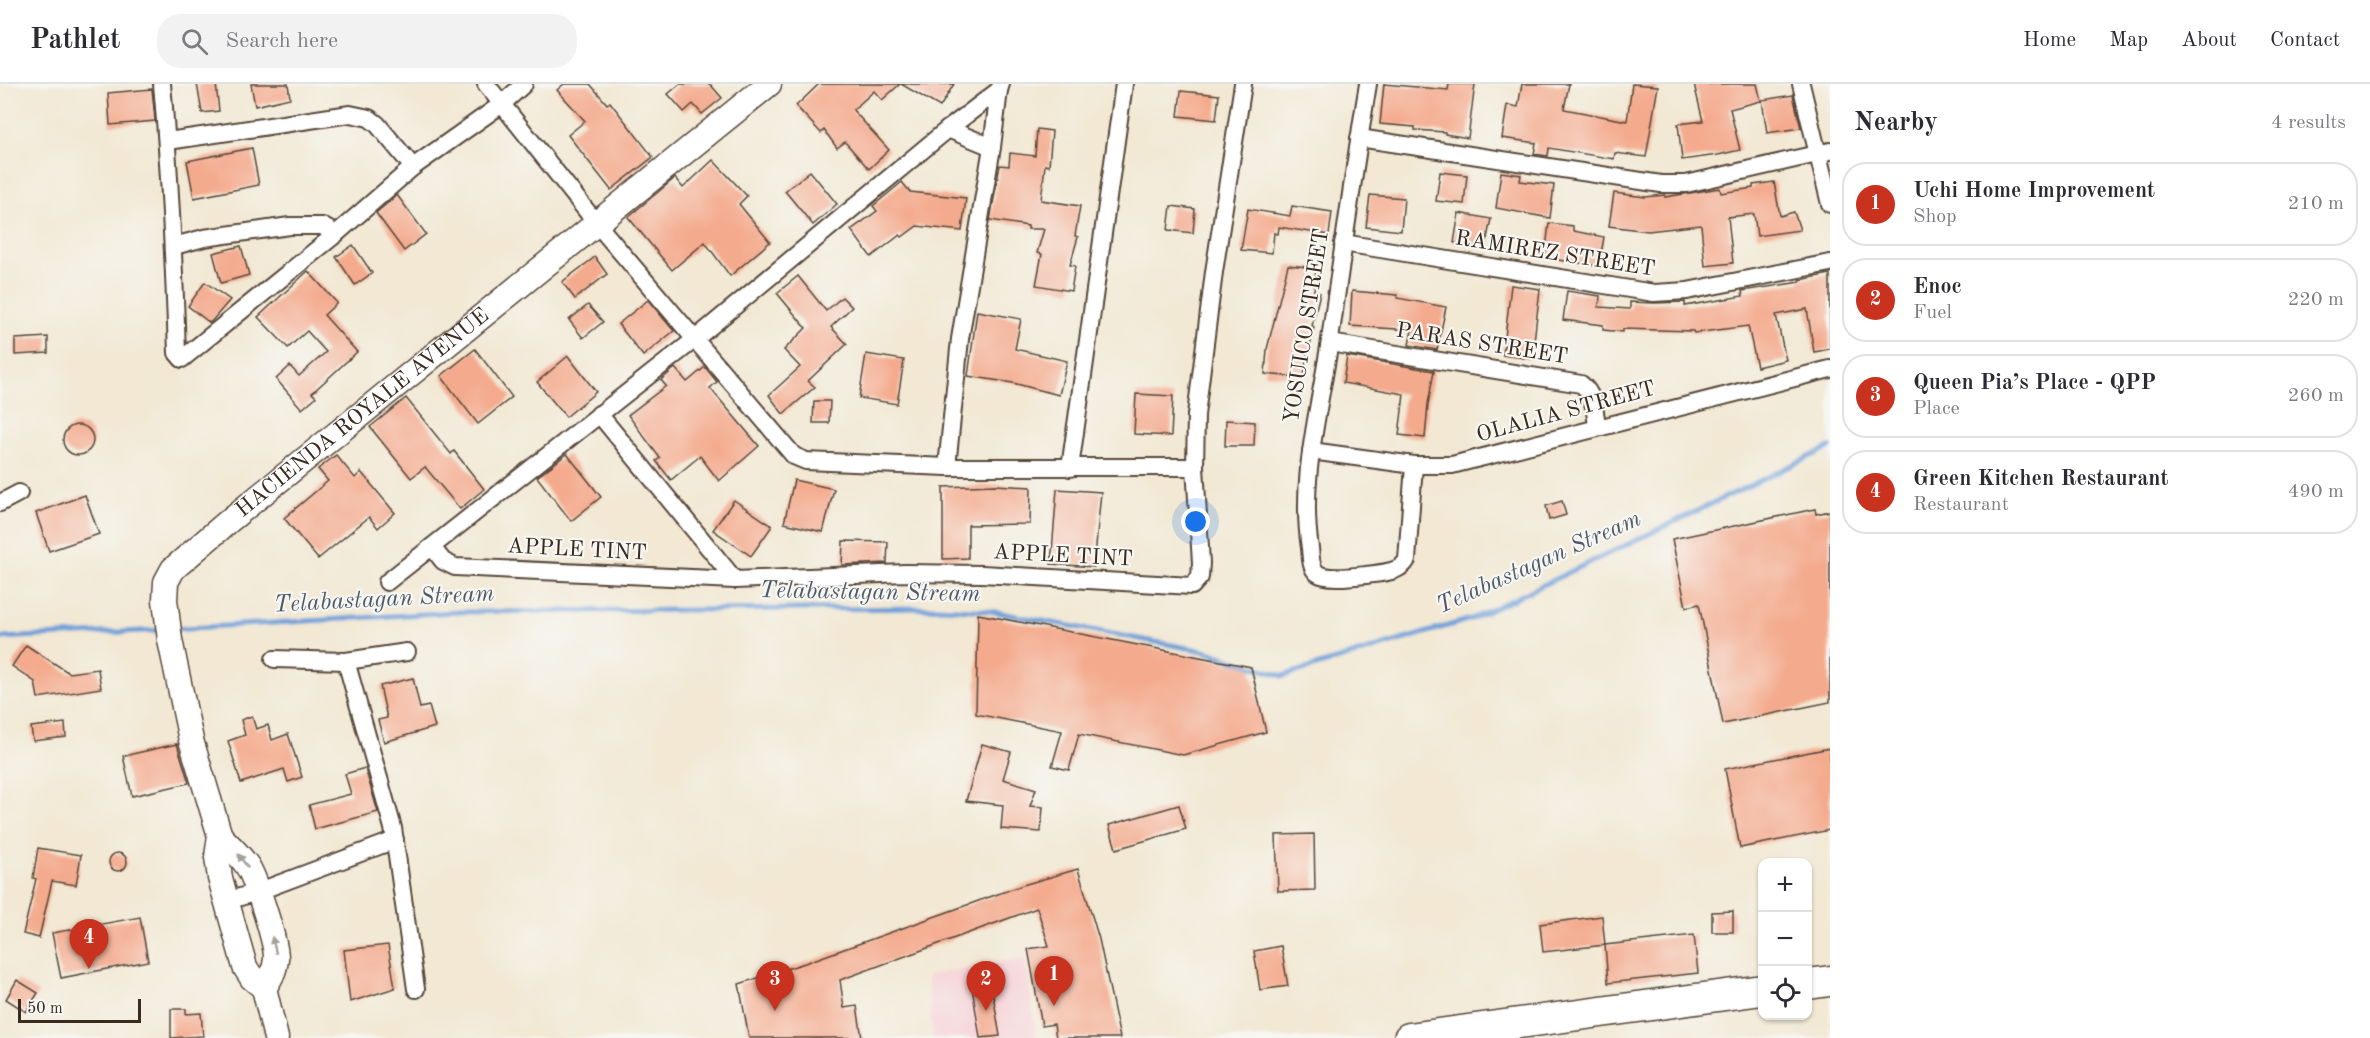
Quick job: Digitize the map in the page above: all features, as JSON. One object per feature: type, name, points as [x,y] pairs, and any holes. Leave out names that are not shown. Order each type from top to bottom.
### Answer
[{"type":"highway","points":[[1812,983],[1830,981]]},
{"type":"highway","points":[[1409,1038],[1758,991]]},
{"type":"street","points":[[162,84],[174,246],[177,353],[182,359],[336,234],[413,167],[502,104],[524,84]]},
{"type":"street","points":[[486,84],[597,224],[794,456],[806,461],[947,467],[1195,467]]},
{"type":"street","name":"HACIENDA ROYALE AVENUE","points":[[276,1038],[264,988],[252,978],[245,967],[220,878],[217,857],[220,836],[191,740],[170,640],[165,600],[169,574],[240,512],[769,84]]},
{"type":"street","points":[[1070,468],[1124,84]]},
{"type":"street","name":"APPLE TINT","points":[[432,547],[442,561],[455,567],[735,580],[931,573],[982,574],[1192,586],[1200,577],[1201,563],[1195,467],[1196,415],[1207,322],[1243,84]]},
{"type":"street","name":"YOSUICO STREET","points":[[1368,84],[1311,451],[1307,533],[1312,566],[1318,574],[1326,577],[1364,575],[1394,571],[1404,566],[1407,560],[1414,465]]},
{"type":"street","points":[[1801,84],[1823,152],[1830,204]]},
{"type":"street","points":[[947,467],[960,339],[1000,87]]},
{"type":"street","points":[[387,582],[694,340],[1000,87]]},
{"type":"street","points":[[168,141],[350,114],[369,118],[377,124],[413,167]]},
{"type":"street","points":[[948,129],[992,147]]},
{"type":"street","points":[[1359,138],[1661,184],[1686,184],[1823,152]]},
{"type":"street","points":[[174,246],[204,238],[290,226],[322,226],[336,234]]},
{"type":"street","name":"RAMIREZ STREET","points":[[1343,243],[1654,293],[1687,291],[1830,263]]},
{"type":"street","name":"PARAS STREET","points":[[1329,343],[1550,377],[1581,384],[1588,389],[1593,401],[1597,426]]},
{"type":"street","name":"OLALIA STREET","points":[[1311,451],[1414,465],[1452,465],[1597,426],[1830,369]]},
{"type":"street","points":[[599,414],[735,580]]},
{"type":"street","points":[[0,503],[20,493]]},
{"type":"street","points":[[274,659],[346,661],[407,652]]},
{"type":"street","points":[[346,661],[395,840],[416,989]]},
{"type":"street","name":"HACIENDA ROYALE AVENUE","points":[[220,836],[238,853],[249,869],[276,957],[274,972],[264,988]]},
{"type":"street","points":[[226,901],[257,892],[395,840]]},
{"type":"shaded area","points":[[1025,957],[1037,1038],[933,1038],[927,976]]},
{"type":"building","points":[[197,84],[216,84],[219,111],[202,113]]},
{"type":"building","points":[[251,84],[288,84],[290,98],[255,106]]},
{"type":"building","points":[[564,84],[590,84],[607,104],[610,102],[653,157],[611,190],[568,135],[585,121],[557,90]]},
{"type":"building","points":[[680,84],[710,84],[722,98],[702,114],[693,104],[684,112],[668,94]]},
{"type":"building","points":[[819,84],[900,84],[882,100],[874,91],[853,110],[889,150],[869,169],[845,142],[837,148],[824,130],[821,133],[796,106]]},
{"type":"building","points":[[901,84],[954,84],[940,107]]},
{"type":"building","points":[[1384,84],[1448,90],[1449,84],[1475,84],[1468,138],[1445,134],[1445,132],[1415,130],[1415,127],[1380,124]]},
{"type":"building","points":[[1522,84],[1569,84],[1564,109],[1627,121],[1632,84],[1658,86],[1646,157],[1615,153],[1614,159],[1549,148],[1548,156],[1534,154],[1536,143],[1502,138],[1507,105],[1518,107]]},
{"type":"building","points":[[1694,84],[1757,84],[1761,101],[1730,109],[1740,150],[1682,160],[1678,124],[1703,121]]},
{"type":"building","points":[[152,89],[155,121],[110,125],[108,93]]},
{"type":"building","points":[[1181,91],[1219,95],[1216,120],[1178,116]]},
{"type":"building","points":[[1793,95],[1801,128],[1767,133],[1762,100]]},
{"type":"building","points":[[1037,129],[1052,131],[1049,166],[1045,165],[1041,200],[1080,206],[1075,236],[1078,237],[1070,265],[1075,266],[1071,291],[1036,285],[1042,254],[1037,253],[1044,229],[1028,229],[1028,226],[990,220],[1000,165],[1009,166],[1010,153],[1035,156]]},
{"type":"building","points":[[252,148],[259,185],[194,198],[187,161]]},
{"type":"building","points":[[713,160],[747,196],[739,204],[770,242],[730,276],[705,242],[672,270],[628,217],[675,178],[683,188]]},
{"type":"building","points":[[810,171],[837,204],[813,225],[785,191]]},
{"type":"building","points":[[1440,172],[1467,175],[1464,204],[1436,201]]},
{"type":"building","points":[[1501,172],[1521,175],[1520,181],[1554,185],[1550,218],[1496,208]]},
{"type":"building","points":[[902,182],[910,192],[966,198],[962,231],[917,226],[902,237],[900,235],[871,257],[851,230],[877,211],[873,206]]},
{"type":"building","points":[[1774,182],[1780,216],[1794,212],[1800,230],[1757,236],[1754,214],[1728,217],[1733,263],[1705,266],[1701,225],[1648,231],[1609,226],[1614,193],[1645,197],[1665,195],[1665,197],[1720,188],[1721,193]]},
{"type":"building","points":[[397,195],[426,234],[404,251],[376,213]]},
{"type":"building","points":[[1370,195],[1404,198],[1401,231],[1366,227]]},
{"type":"building","points":[[1171,206],[1195,209],[1193,233],[1168,230]]},
{"type":"building","points":[[1292,206],[1332,212],[1329,235],[1279,227],[1278,234],[1274,233],[1272,253],[1241,250],[1248,209],[1290,216]]},
{"type":"building","points":[[1459,213],[1491,219],[1485,248],[1454,243]]},
{"type":"building","points":[[1549,223],[1573,226],[1573,231],[1604,237],[1599,266],[1545,258]]},
{"type":"building","points":[[353,245],[372,273],[355,285],[336,257]]},
{"type":"building","points":[[241,246],[249,275],[221,283],[213,253]]},
{"type":"building","points":[[595,257],[607,274],[575,299],[562,282]]},
{"type":"building","points":[[1288,265],[1316,268],[1314,291],[1320,293],[1309,350],[1307,350],[1304,378],[1265,374],[1267,349]]},
{"type":"building","points":[[308,271],[337,303],[324,315],[357,352],[312,393],[316,397],[302,409],[276,379],[290,366],[299,376],[326,352],[307,331],[288,348],[258,317]]},
{"type":"building","points":[[1830,274],[1830,349],[1814,352],[1807,309],[1776,315],[1786,360],[1757,367],[1748,326],[1694,333],[1693,331],[1623,329],[1623,332],[1603,330],[1603,325],[1563,320],[1567,291],[1600,296],[1599,307],[1630,309],[1630,302],[1685,302],[1685,306],[1743,296],[1742,291],[1800,282],[1800,280]]},
{"type":"building","points":[[798,276],[826,311],[842,297],[852,307],[831,327],[847,344],[808,381],[815,387],[783,414],[769,395],[800,367],[784,350],[806,328],[777,293]]},
{"type":"building","points":[[205,282],[230,300],[210,323],[188,306]]},
{"type":"building","points":[[1511,285],[1540,289],[1532,359],[1503,355]]},
{"type":"building","points":[[1352,291],[1397,295],[1397,298],[1446,307],[1437,350],[1409,345],[1412,330],[1350,326]]},
{"type":"building","points":[[648,300],[674,331],[643,356],[618,324]]},
{"type":"building","points":[[588,305],[603,322],[583,338],[569,320]]},
{"type":"building","points":[[977,311],[1021,319],[1015,349],[1067,361],[1059,395],[1013,383],[968,376]]},
{"type":"building","points":[[48,337],[48,353],[15,355],[15,339]]},
{"type":"building","points":[[475,349],[512,397],[478,424],[441,376]]},
{"type":"building","points":[[866,354],[904,360],[897,404],[859,398]]},
{"type":"building","points":[[568,356],[596,392],[566,417],[537,382]]},
{"type":"building","points":[[1347,356],[1434,371],[1425,438],[1399,435],[1404,394],[1343,383]]},
{"type":"building","points":[[705,367],[717,382],[710,388],[759,446],[719,481],[700,456],[671,480],[656,461],[660,458],[628,415],[666,386],[661,380],[675,368],[687,382]]},
{"type":"building","points":[[1136,394],[1173,396],[1171,436],[1134,434]]},
{"type":"building","points":[[406,398],[451,454],[454,451],[484,489],[460,509],[425,467],[411,478],[370,427]]},
{"type":"building","points":[[814,401],[830,401],[829,423],[813,423]]},
{"type":"building","points":[[1226,420],[1255,422],[1254,446],[1225,446]]},
{"type":"building","points":[[78,425],[89,429],[93,440],[89,451],[78,455],[67,451],[63,440],[67,429]]},
{"type":"building","points":[[567,454],[601,497],[571,521],[537,477]]},
{"type":"building","points":[[336,455],[355,478],[361,472],[395,513],[378,528],[369,517],[318,559],[284,518],[328,481],[318,469]]},
{"type":"building","points":[[794,480],[834,489],[823,532],[784,523]]},
{"type":"building","points":[[995,485],[1031,487],[1030,524],[968,525],[968,558],[943,559],[943,487]]},
{"type":"building","points":[[1057,489],[1101,492],[1094,567],[1051,564]]},
{"type":"building","points":[[85,495],[99,534],[49,551],[36,513]]},
{"type":"building","points":[[734,500],[772,526],[751,556],[713,530]]},
{"type":"building","points":[[1562,501],[1566,515],[1549,520],[1546,506]]},
{"type":"building","points":[[1815,509],[1816,514],[1830,511],[1830,702],[1723,724],[1699,604],[1686,607],[1672,539]]},
{"type":"building","points":[[843,541],[888,542],[887,563],[842,565]]},
{"type":"building","points":[[978,614],[1251,667],[1266,732],[1183,755],[1079,734],[1069,770],[1052,766],[1062,731],[976,714]]},
{"type":"building","points":[[26,645],[69,673],[98,669],[101,688],[38,698],[35,682],[12,666]]},
{"type":"building","points":[[413,678],[420,708],[429,706],[435,727],[384,742],[378,720],[387,718],[380,686]]},
{"type":"building","points":[[252,716],[256,729],[268,725],[272,740],[288,734],[302,777],[288,782],[284,769],[241,783],[228,741],[245,735],[241,720]]},
{"type":"building","points":[[65,723],[66,737],[33,741],[31,727]]},
{"type":"building","points":[[177,744],[189,783],[132,796],[123,756]]},
{"type":"building","points":[[982,744],[1011,752],[1003,779],[1036,789],[1030,806],[1043,807],[1041,832],[1001,829],[1003,805],[966,801]]},
{"type":"building","points":[[1830,748],[1830,830],[1740,848],[1725,769]]},
{"type":"building","points":[[365,768],[378,812],[315,829],[309,805],[351,794],[345,774]]},
{"type":"building","points":[[1179,805],[1186,829],[1116,849],[1109,825]]},
{"type":"building","points":[[1314,834],[1315,890],[1278,891],[1276,835]]},
{"type":"building","points":[[38,848],[81,855],[76,885],[52,881],[39,938],[23,934],[36,879],[33,878]]},
{"type":"building","points":[[118,853],[124,856],[127,862],[124,868],[118,871],[112,868],[109,862],[112,856]]},
{"type":"building","points":[[1078,869],[1099,939],[1120,1038],[1056,1038],[1054,1024],[1042,1026],[1028,949],[1049,946],[1037,908],[840,980],[844,1008],[857,1006],[862,1038],[749,1038],[739,984],[805,963],[1023,885]]},
{"type":"building","points":[[1733,911],[1733,932],[1712,932],[1712,912]]},
{"type":"building","points":[[1602,916],[1605,945],[1543,952],[1540,924]]},
{"type":"building","points":[[140,917],[148,961],[61,978],[52,933]]},
{"type":"building","points":[[1694,935],[1698,973],[1608,983],[1605,945]]},
{"type":"building","points":[[388,945],[395,988],[350,1002],[344,950]]},
{"type":"building","points":[[1281,946],[1288,986],[1260,990],[1254,951]]},
{"type":"building","points":[[17,980],[38,993],[26,1012],[6,999]]},
{"type":"building","points":[[991,983],[1000,1036],[980,1038],[972,987]]},
{"type":"building","points":[[171,1009],[186,1009],[186,1014],[201,1013],[203,1036],[171,1038]]},
{"type":"waterway","name":"Telabastagan Stream","points":[[174,629],[456,612],[940,608],[990,611],[1204,651],[1283,676],[1474,618],[1830,447]]},
{"type":"waterway","name":"Telabastagan Stream","points":[[0,638],[162,630]]},
{"type":"place","name":"Green Kitchen Restaurant","points":[[89,969]]},
{"type":"place","name":"Uchi Home Improvement","points":[[1054,1006]]},
{"type":"place","name":"Queen Pia’s Place - QPP","points":[[775,1011]]},
{"type":"place","name":"Enoc","points":[[986,1011]]}]
